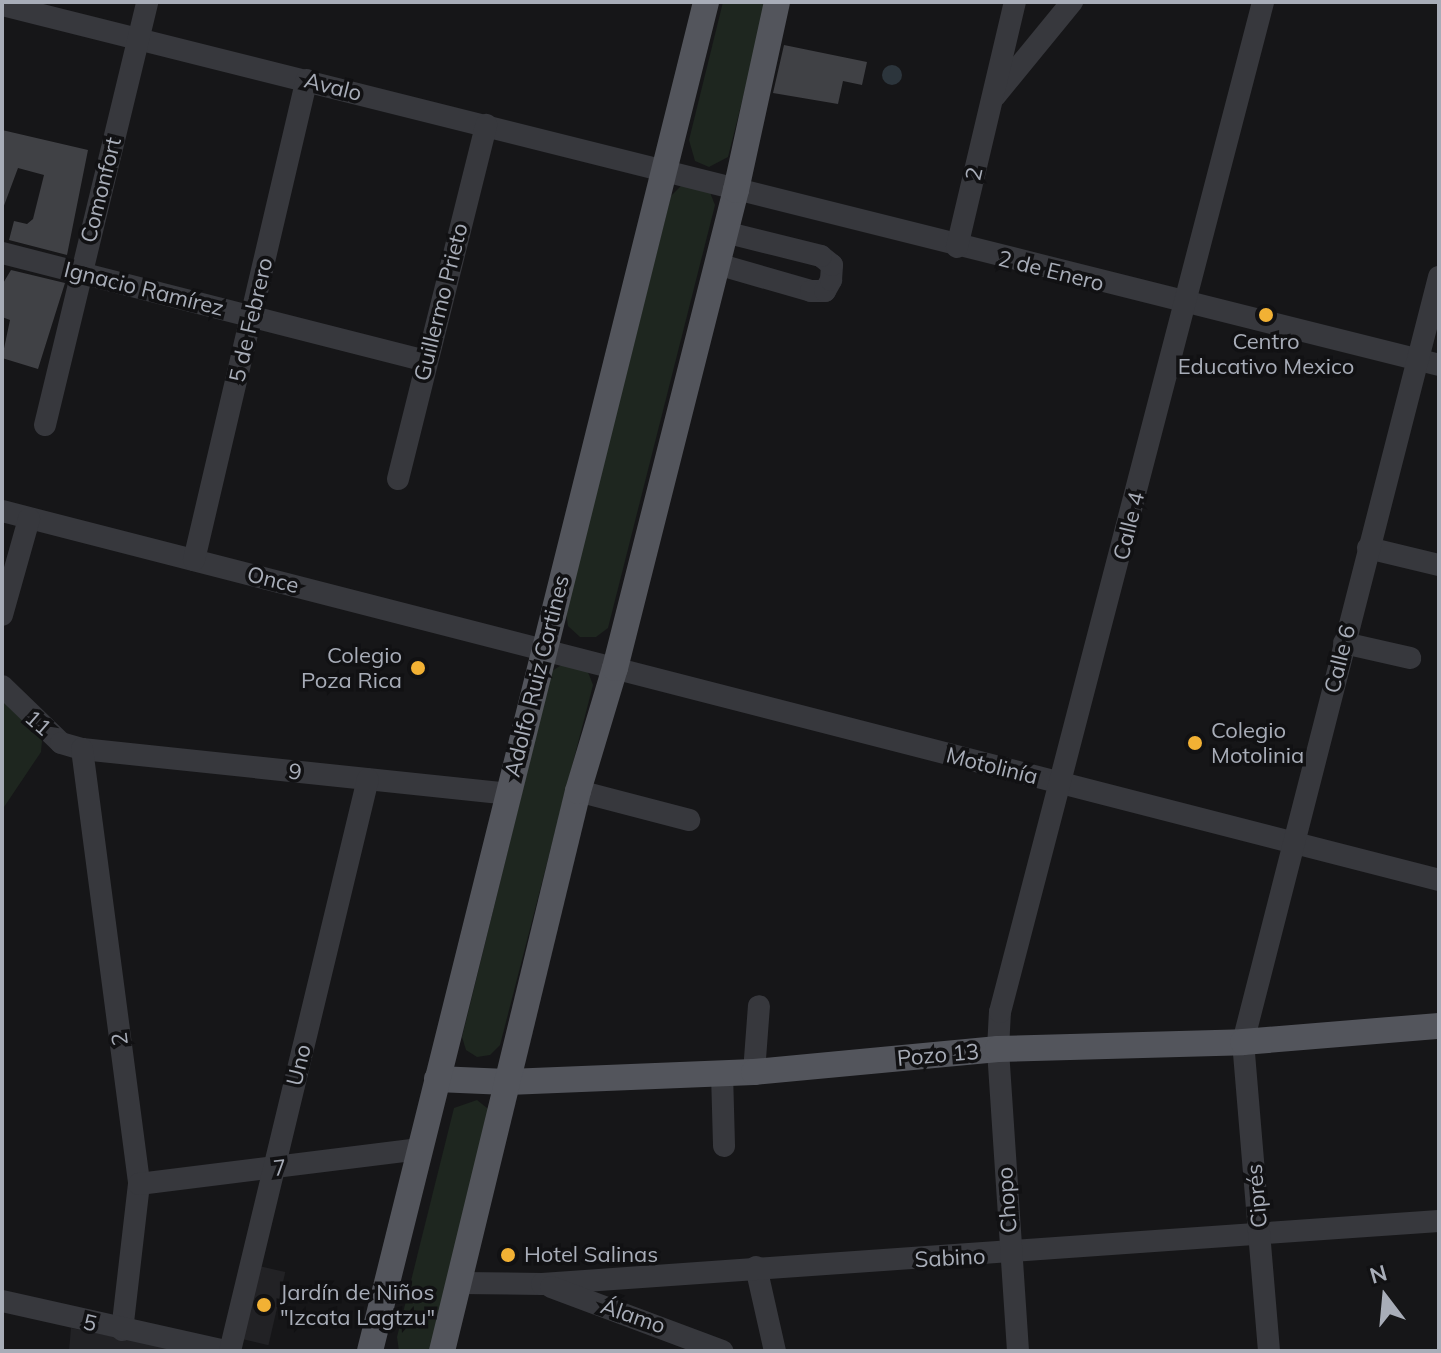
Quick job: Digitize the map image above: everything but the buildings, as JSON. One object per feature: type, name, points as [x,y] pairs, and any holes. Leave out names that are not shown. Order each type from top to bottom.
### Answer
[{"type":"main road","name":"Adolfo Ruiz Cortines","points":[[370,1351],[706,2]]},
{"type":"main road","points":[[442,1351],[578,791],[615,668],[736,190],[777,2]]},
{"type":"main road","name":"Pozo 13","points":[[437,1079],[507,1082],[754,1072],[998,1049],[1243,1042],[1439,1026]]},
{"type":"street","name":"Comonfort","points":[[45,425],[147,2]]},
{"type":"street","name":"2","points":[[957,247],[1015,2]]},
{"type":"street","name":"2","points":[[991,100],[1072,2]]},
{"type":"street","name":"Calle 4","points":[[998,1049],[1000,1012],[1062,784],[1263,2]]},
{"type":"street","name":"Avalo","points":[[2,5],[664,170]]},
{"type":"street","name":"5 de Febrero","points":[[194,560],[307,80]]},
{"type":"street","name":"Guillermo Prieto","points":[[398,479],[486,125]]},
{"type":"street","name":"2 de Enero","points":[[664,170],[1185,305],[1429,362]]},
{"type":"street","points":[[717,264],[811,291],[825,291],[831,280],[832,265],[821,256],[725,232]]},
{"type":"street","name":"Ignacio Ramírez","points":[[2,253],[425,361]]},
{"type":"street","name":"Calle 6","points":[[1243,1042],[1368,548],[1429,362],[1439,277]]},
{"type":"street","name":"Once","points":[[2,511],[544,650]]},
{"type":"street","points":[[2,615],[29,519]]},
{"type":"street","points":[[1368,548],[1439,565]]},
{"type":"street","points":[[1344,643],[1410,658]]},
{"type":"street","name":"Motolinía","points":[[544,650],[1439,880]]},
{"type":"street","name":"11","points":[[2,686],[61,743],[82,749]]},
{"type":"street","name":"2","points":[[82,749],[139,1184],[122,1330]]},
{"type":"street","name":"9","points":[[82,749],[508,794]]},
{"type":"street","name":"Uno","points":[[228,1351],[368,779]]},
{"type":"street","points":[[578,791],[689,820]]},
{"type":"street","points":[[754,1072],[759,1006]]},
{"type":"street","name":"Ciprés","points":[[1243,1042],[1269,1351]]},
{"type":"street","name":"Chopo","points":[[998,1049],[1018,1351]]},
{"type":"street","points":[[722,1073],[724,1146]]},
{"type":"street","name":"7","points":[[139,1184],[420,1149]]},
{"type":"street","name":"Sabino","points":[[460,1283],[542,1284],[756,1267],[1011,1255],[1261,1232],[1439,1221]]},
{"type":"street","points":[[756,1267],[775,1351]]},
{"type":"street","name":"Álamo","points":[[542,1284],[722,1351]]},
{"type":"street","name":"5","points":[[2,1301],[228,1351]]},
{"type":"shaded area","points":[[723,2],[767,2],[728,157],[709,167],[695,161],[689,140]]},
{"type":"shaded area","points":[[892,65],[899,68],[902,75],[899,82],[892,85],[885,82],[882,75],[885,68]]},
{"type":"shaded area","points":[[681,186],[709,190],[715,205],[608,628],[596,637],[580,637],[568,626],[566,612],[671,196]]},
{"type":"shaded area","points":[[563,664],[588,672],[593,685],[500,1045],[490,1055],[477,1057],[466,1050],[462,1037],[552,671]]},
{"type":"shaded area","points":[[2,681],[44,717],[41,752],[2,810]]},
{"type":"shaded area","points":[[477,1100],[492,1112],[434,1351],[399,1351],[397,1337],[454,1108]]},
{"type":"shaded area","name":"Jardín de Niños \"Izcata Lagtzu\"","points":[[259,1266],[285,1272],[268,1345],[242,1339]]},
{"type":"shaded area","points":[[71,1328],[185,1351],[69,1351]]},
{"type":"place","name":"Centro Educativo Mexico","points":[[1266,315]]},
{"type":"place","name":"Colegio Poza Rica","points":[[418,668]]},
{"type":"place","name":"Colegio Motolinia","points":[[1195,743]]},
{"type":"place","name":"Hotel Salinas","points":[[508,1255]]},
{"type":"place","name":"Jardín de Niños \"Izcata Lagtzu\"","points":[[264,1305]]}]
